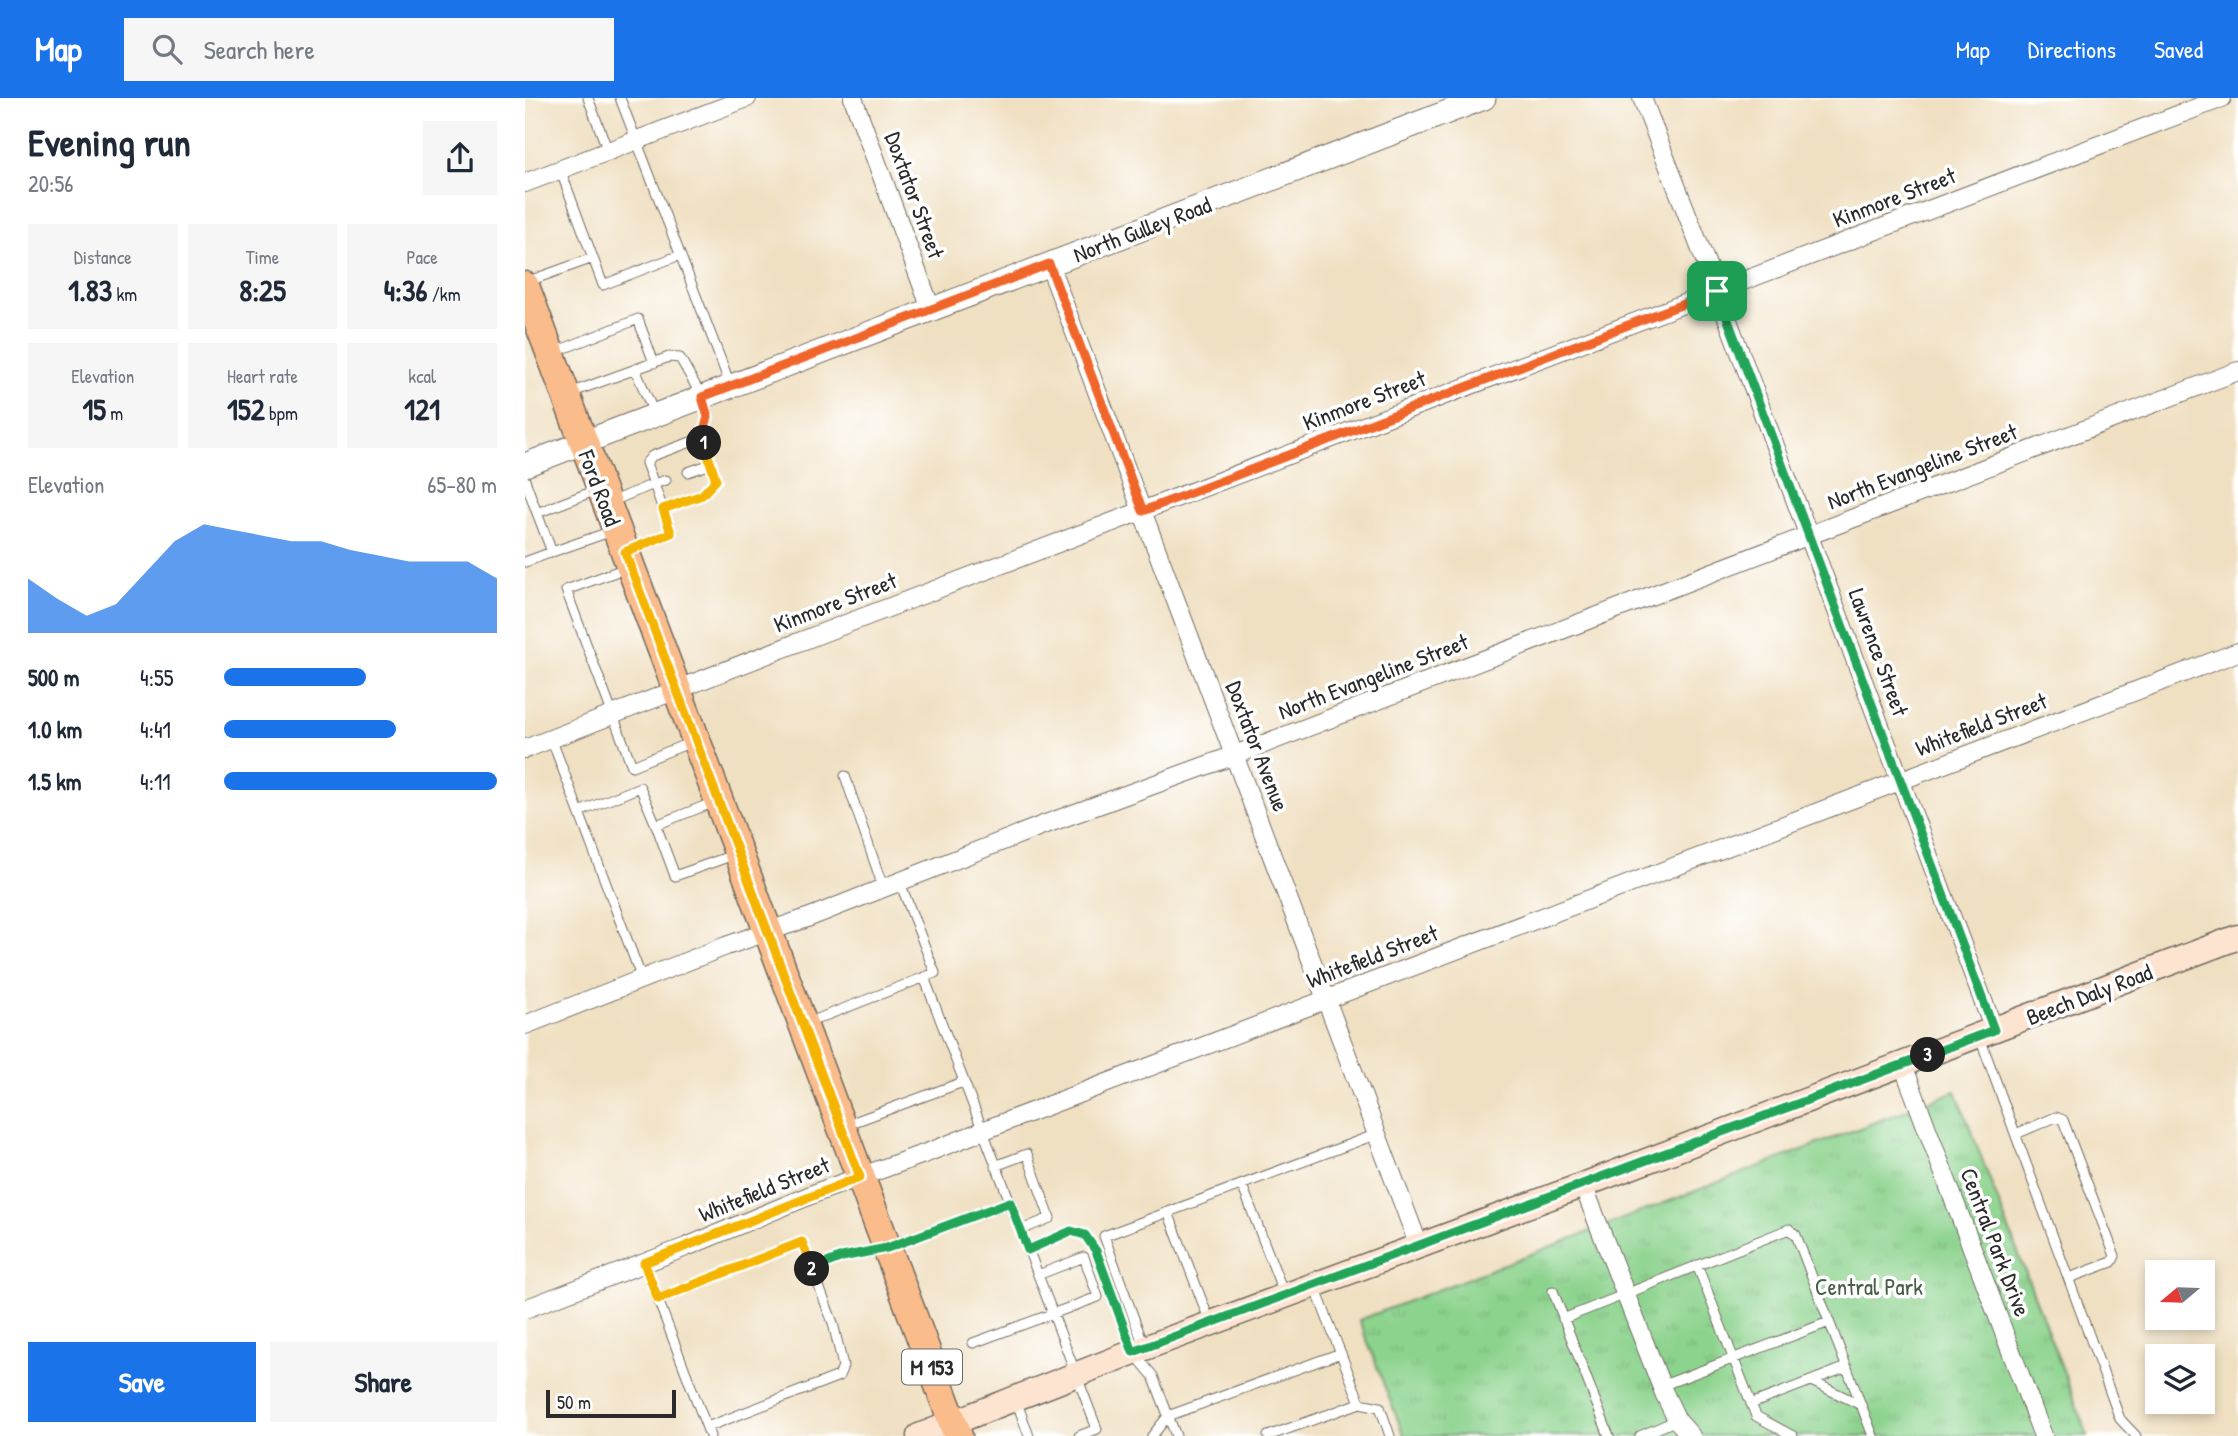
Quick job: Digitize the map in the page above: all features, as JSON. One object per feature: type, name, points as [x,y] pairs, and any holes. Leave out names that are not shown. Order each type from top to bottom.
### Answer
[{"type":"main road","name":"Ford Road","points":[[525,284],[955,1429]]},
{"type":"main road","name":"Beech Daly Road","points":[[919,1436],[955,1429],[1016,1398],[1076,1374],[2238,937]]},
{"type":"street","points":[[525,183],[747,98]]},
{"type":"street","name":"Doxtator Street","points":[[853,98],[931,309]]},
{"type":"street","name":"North Gulley Road","points":[[525,465],[1484,98]]},
{"type":"street","name":"Lawrence Street","points":[[1642,98],[1901,780],[1986,1033]]},
{"type":"street","name":"Kinmore Street","points":[[525,749],[2222,98]]},
{"type":"street","name":"Doxtator Avenue","points":[[1049,264],[1419,1246]]},
{"type":"street","name":"North Evangeline Street","points":[[525,1025],[810,917],[891,883],[1235,755],[2238,371]]},
{"type":"street","name":"Whitefield Street","points":[[525,1308],[860,1177],[2238,652]]},
{"type":"street","name":"Central Park Drive","points":[[1903,1065],[2043,1436]]},
{"type":"street","points":[[1583,1185],[1661,1387],[1677,1420],[1691,1436]]},
{"type":"lane","points":[[588,98],[608,151]]},
{"type":"lane","points":[[620,98],[730,386]]},
{"type":"lane","points":[[560,169],[603,285],[680,255]]},
{"type":"lane","points":[[525,284],[593,258]]},
{"type":"lane","points":[[551,354],[638,319],[653,363]]},
{"type":"lane","points":[[565,394],[669,357],[680,358],[702,397],[708,417],[702,438],[716,480],[702,495],[663,509]]},
{"type":"lane","points":[[635,369],[655,415]]},
{"type":"lane","points":[[537,513],[616,528],[671,533],[646,463],[652,456],[702,438]]},
{"type":"lane","points":[[688,472],[711,464]]},
{"type":"lane","points":[[525,480],[552,552]]},
{"type":"lane","points":[[666,480],[654,484],[566,590],[632,766],[696,740]]},
{"type":"lane","points":[[525,562],[616,528]]},
{"type":"lane","points":[[551,738],[642,979]]},
{"type":"lane","points":[[803,1024],[935,973],[891,883],[845,776]]},
{"type":"lane","points":[[579,812],[641,787],[675,876],[739,853]]},
{"type":"lane","points":[[656,825],[719,801]]},
{"type":"lane","points":[[924,977],[1097,1429],[1079,1436]]},
{"type":"lane","points":[[1986,1033],[2015,1134],[2120,1419],[2136,1436]]},
{"type":"lane","points":[[842,1126],[963,1082]]},
{"type":"lane","points":[[2015,1134],[2056,1117],[2063,1120],[2115,1256],[2112,1262],[2069,1278]]},
{"type":"lane","points":[[1139,1350],[1104,1236],[1377,1134]]},
{"type":"lane","points":[[995,1167],[1027,1154],[1050,1218],[1021,1230]]},
{"type":"lane","points":[[1242,1185],[1285,1296]]},
{"type":"lane","points":[[812,1269],[842,1257],[887,1248],[1010,1202]]},
{"type":"lane","points":[[1168,1212],[1210,1324]]},
{"type":"lane","points":[[1563,1319],[1789,1229],[1796,1235],[1873,1436]]},
{"type":"lane","points":[[1028,1250],[1071,1231],[1085,1235],[1096,1251],[1119,1313],[1153,1376],[1176,1436]]},
{"type":"lane","points":[[644,1263],[708,1431],[839,1376],[843,1366],[832,1324],[802,1242],[658,1299]]},
{"type":"lane","points":[[973,1343],[1098,1297],[1084,1257],[1038,1275]]},
{"type":"lane","points":[[1697,1265],[1756,1416],[1793,1436]]},
{"type":"lane","points":[[1314,1285],[1360,1403]]},
{"type":"lane","points":[[1553,1291],[1609,1436]]},
{"type":"lane","points":[[1661,1387],[1829,1322]]},
{"type":"lane","points":[[1152,1436],[1168,1416],[1341,1353]]},
{"type":"lane","points":[[1751,1404],[1847,1367]]},
{"type":"lane","points":[[1811,1381],[1861,1405]]},
{"type":"lane","points":[[1016,1398],[1029,1436]]},
{"type":"lane","points":[[1268,1436],[1360,1403],[1380,1407],[1390,1436]]},
{"type":"lane","points":[[1640,1436],[1677,1420]]},
{"type":"green space","name":"Central Park","points":[[1956,1091],[2088,1436],[1404,1436],[1359,1320]]},
{"type":"route","points":[[1049,264],[1143,511],[1717,291],[1994,1030],[1133,1352],[1096,1251],[1085,1235],[1071,1231],[1028,1250],[1010,1202],[887,1248],[842,1257],[812,1269],[802,1242],[658,1299],[644,1263],[860,1177],[625,552],[671,533],[663,509],[702,495],[716,480],[702,438],[708,417],[702,397],[1049,264]]}]
